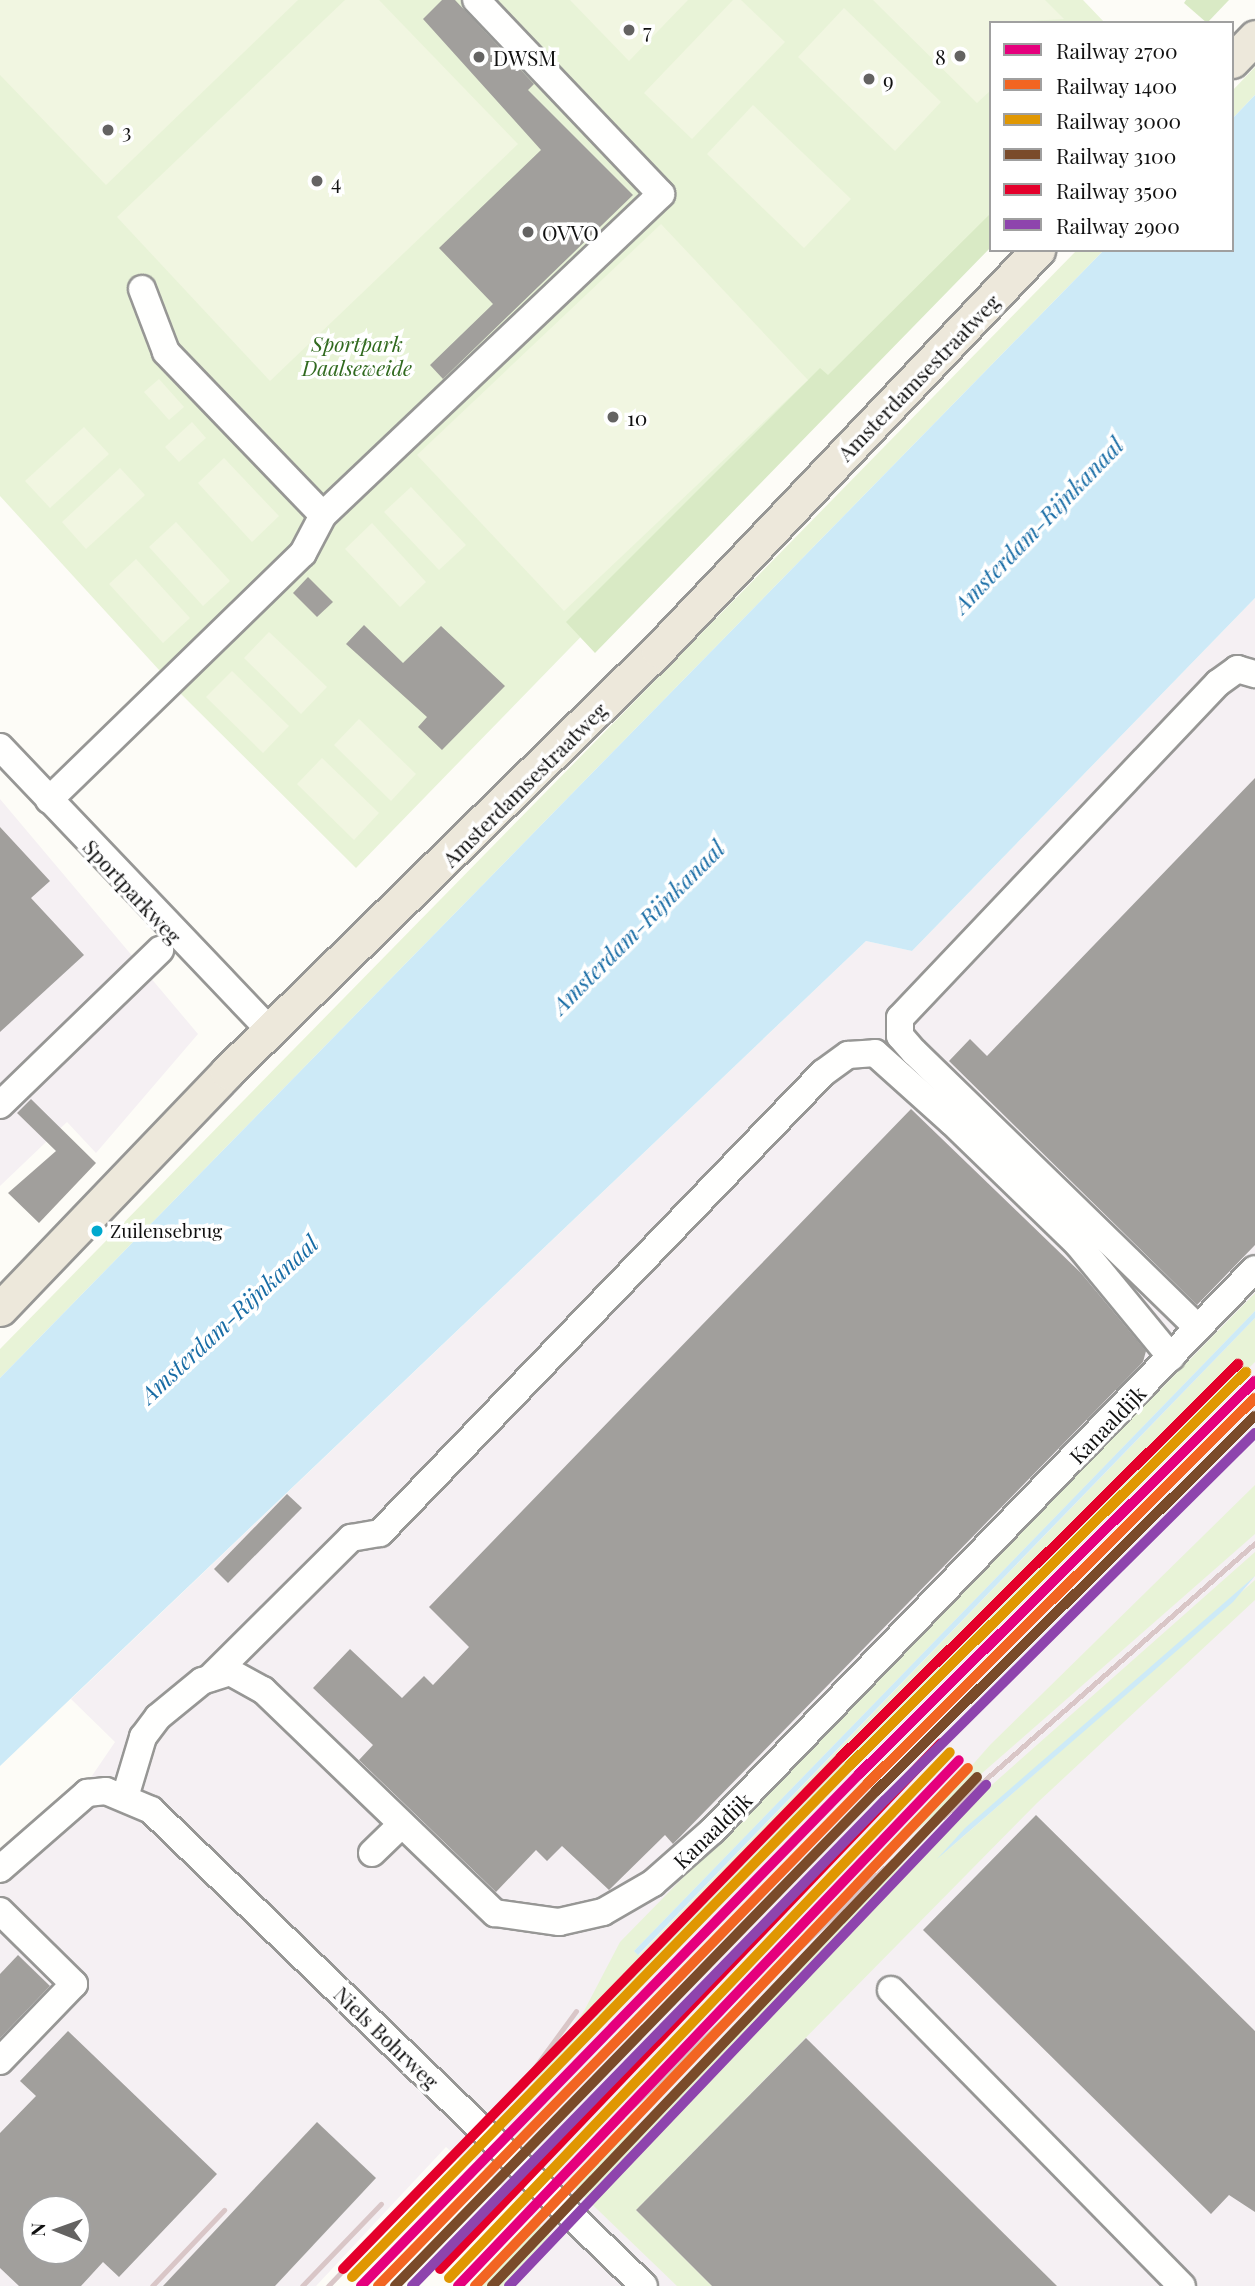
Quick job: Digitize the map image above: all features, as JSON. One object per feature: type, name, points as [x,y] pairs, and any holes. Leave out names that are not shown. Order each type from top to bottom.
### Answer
[{"type":"main road","points":[[1234,39],[1255,19]]},
{"type":"main road","points":[[1234,59],[1255,37]]},
{"type":"main road","name":"Amsterdamsestraatweg","points":[[0,1309],[270,1031],[658,650],[1036,252]]},
{"type":"street","points":[[49,800],[173,685],[303,553],[323,515],[661,194],[476,0]]},
{"type":"street","points":[[142,289],[166,352],[323,515]]},
{"type":"street","points":[[1198,1328],[914,1052],[901,1036],[900,1018],[1218,683],[1237,669],[1255,674]]},
{"type":"street","name":"Sportparkweg","points":[[0,747],[270,1031]]},
{"type":"street","points":[[0,1105],[160,950]]},
{"type":"street","points":[[209,1679],[351,1538],[380,1533],[824,1073],[848,1055],[875,1053],[1077,1243],[1171,1357]]},
{"type":"street","name":"Kanaaldijk","points":[[125,1797],[143,1737],[173,1700],[209,1679],[230,1672],[263,1690],[495,1913],[571,1922],[634,1896],[722,1821],[1255,1269]]},
{"type":"street","points":[[0,1293],[38,1270]]},
{"type":"street","points":[[0,1869],[87,1793],[125,1797]]},
{"type":"street","name":"Niels Bohrweg","points":[[125,1797],[151,1810],[233,1886],[644,2286]]},
{"type":"street","points":[[372,1853],[401,1825]]},
{"type":"street","points":[[0,1911],[74,1984],[0,2061]]},
{"type":"street","points":[[891,1990],[1182,2286]]},
{"type":"shaded area","points":[[1255,598],[1255,2286],[513,2286],[556,2241],[470,2155],[461,2161],[446,2147],[316,2286],[0,2286],[0,1881],[81,1792],[115,1742],[71,1699],[866,941],[912,951]]},
{"type":"shaded area","points":[[0,799],[198,1034],[96,1153],[67,1122],[0,1186]]},
{"type":"green space","name":"Sportpark Daalseweide","points":[[0,0],[1083,0],[1103,21],[989,21],[989,217],[356,868],[181,694],[0,496]]},
{"type":"green space","name":"3","points":[[0,0],[298,0],[106,185],[0,75]]},
{"type":"green space","name":"4","points":[[345,0],[379,0],[518,144],[270,381],[117,217]]},
{"type":"green space","name":"7","points":[[570,0],[688,0],[629,61]]},
{"type":"green space","points":[[733,0],[741,0],[785,42],[692,139],[644,93]]},
{"type":"green space","name":"8","points":[[873,0],[1045,0],[1064,19],[989,21],[989,92],[977,103]]},
{"type":"green space","points":[[1186,0],[1229,0],[1209,21],[1205,21],[1184,3]]},
{"type":"green space","name":"9","points":[[844,8],[941,102],[895,151],[798,57]]},
{"type":"green space","points":[[1255,67],[1255,95],[1234,117],[1234,89]]},
{"type":"green space","points":[[753,105],[851,199],[804,248],[707,154]]},
{"type":"green space","points":[[989,215],[989,249],[595,653],[566,622],[820,368],[828,375]]},
{"type":"green space","name":"10","points":[[661,224],[808,380],[564,611],[417,455]]},
{"type":"green space","points":[[1075,252],[1102,252],[0,1378],[0,1349]]},
{"type":"green space","points":[[159,379],[184,407],[169,420],[144,392]]},
{"type":"green space","points":[[192,422],[206,438],[179,462],[165,447]]},
{"type":"green space","points":[[84,427],[109,454],[50,508],[25,481]]},
{"type":"green space","points":[[224,458],[279,516],[252,542],[198,483]]},
{"type":"green space","points":[[120,468],[145,495],[86,549],[62,522]]},
{"type":"green space","points":[[411,487],[466,545],[439,570],[384,512]]},
{"type":"green space","points":[[176,522],[230,581],[203,606],[149,547]]},
{"type":"green space","points":[[372,523],[426,582],[400,607],[345,549]]},
{"type":"green space","points":[[136,559],[190,618],[163,643],[109,584]]},
{"type":"green space","points":[[269,632],[327,687],[301,714],[244,658]]},
{"type":"green space","points":[[232,671],[289,726],[263,753],[206,697]]},
{"type":"green space","points":[[359,719],[416,774],[391,801],[334,745]]},
{"type":"green space","points":[[322,758],[379,813],[354,840],[297,784]]},
{"type":"green space","points":[[1255,1293],[1255,1311],[634,1951],[639,1955],[1255,1318],[1255,1362],[884,1729],[513,2111],[584,2011],[620,1942]]},
{"type":"green space","points":[[1255,1485],[1255,1534],[908,1838],[990,1745]]},
{"type":"green space","points":[[1255,1552],[1255,1576],[938,1859],[1255,1580],[1255,1600],[1037,1803],[636,2210],[712,2286],[677,2286],[572,2185],[616,2135],[629,2127],[637,2131],[828,1930]]},
{"type":"green space","points":[[536,2221],[556,2241],[513,2286],[475,2286]]},
{"type":"water","name":"Amsterdam-Rijnkanaal","points":[[1255,95],[1255,598],[912,951],[866,941],[0,1766],[0,1378],[1102,252],[1234,252],[1234,117]]},
{"type":"water","points":[[1255,1311],[1255,1318],[638,1955],[634,1951]]},
{"type":"water","points":[[1255,1576],[1233,1602],[937,1859],[965,1828]]},
{"type":"building","name":"OVVO","points":[[442,0],[455,0],[534,84],[528,90],[633,195],[443,379],[430,365],[493,304],[439,248],[541,150],[423,19]]},
{"type":"building","points":[[308,577],[333,602],[317,617],[293,593]]},
{"type":"building","points":[[364,625],[403,663],[441,626],[505,686],[442,750],[418,727],[427,717],[346,644]]},
{"type":"building","points":[[1255,778],[1255,1245],[1197,1305],[949,1061],[970,1039],[987,1056]]},
{"type":"building","points":[[0,827],[50,881],[31,898],[84,955],[0,1032]]},
{"type":"building","points":[[31,1099],[96,1163],[39,1223],[8,1193],[56,1151],[17,1113]]},
{"type":"building","points":[[911,1109],[1081,1273],[1146,1351],[1143,1362],[673,1844],[665,1835],[609,1890],[562,1846],[547,1861],[536,1850],[496,1892],[359,1760],[373,1745],[313,1688],[350,1649],[402,1698],[424,1676],[433,1685],[469,1647],[429,1607]]},
{"type":"building","points":[[287,1494],[302,1508],[228,1583],[214,1569]]},
{"type":"building","points":[[1036,1815],[1255,2031],[1255,2212],[1229,2195],[1211,2214],[923,1930]]},
{"type":"building","points":[[18,1955],[50,1986],[0,2038],[0,1974]]},
{"type":"building","points":[[68,2031],[217,2174],[119,2277],[103,2262],[81,2286],[19,2286],[0,2268],[0,2133],[36,2096],[20,2081]]},
{"type":"building","points":[[806,2038],[1057,2286],[712,2286],[636,2210]]},
{"type":"building","points":[[317,2122],[376,2178],[275,2286],[163,2286]]},
{"type":"railway","points":[[599,2138],[873,1878],[1255,1543]]},
{"type":"railway","points":[[328,2286],[527,2078],[576,2011]]},
{"type":"railway","points":[[302,2286],[381,2204]]},
{"type":"railway","points":[[152,2286],[224,2210]]},
{"type":"rail line","name":"3500","points":[[343,2269],[841,1757],[1238,1364]]},
{"type":"rail line","name":"3000","points":[[352,2277],[850,1765],[1246,1372]]},
{"type":"rail line","name":"2700","points":[[361,2286],[859,1774],[1255,1381]]},
{"type":"rail line","name":"1400","points":[[378,2286],[868,1783],[1255,1398]]},
{"type":"rail line","name":"3100","points":[[395,2286],[876,1791],[1255,1416]]},
{"type":"rail line","name":"2900","points":[[412,2286],[885,1800],[1255,1433]]},
{"type":"rail line","name":"3500","points":[[440,2269],[941,1743]]},
{"type":"rail line","name":"3000","points":[[449,2278],[950,1752]]},
{"type":"rail line","name":"2700","points":[[458,2286],[959,1760]]},
{"type":"rail line","name":"1400","points":[[475,2286],[968,1768]]},
{"type":"rail line","name":"3100","points":[[492,2286],[977,1777]]},
{"type":"rail line","name":"2900","points":[[509,2286],[986,1785]]},
{"type":"place","name":"7","points":[[629,30]]},
{"type":"place","name":"8","points":[[960,56]]},
{"type":"place","name":"DWSM","points":[[479,57]]},
{"type":"place","name":"9","points":[[869,79]]},
{"type":"place","name":"3","points":[[108,130]]},
{"type":"place","name":"4","points":[[317,181]]},
{"type":"place","name":"OVVO","points":[[528,232]]},
{"type":"place","name":"10","points":[[613,417]]},
{"type":"place","name":"Zuilensebrug","points":[[97,1231]]}]
